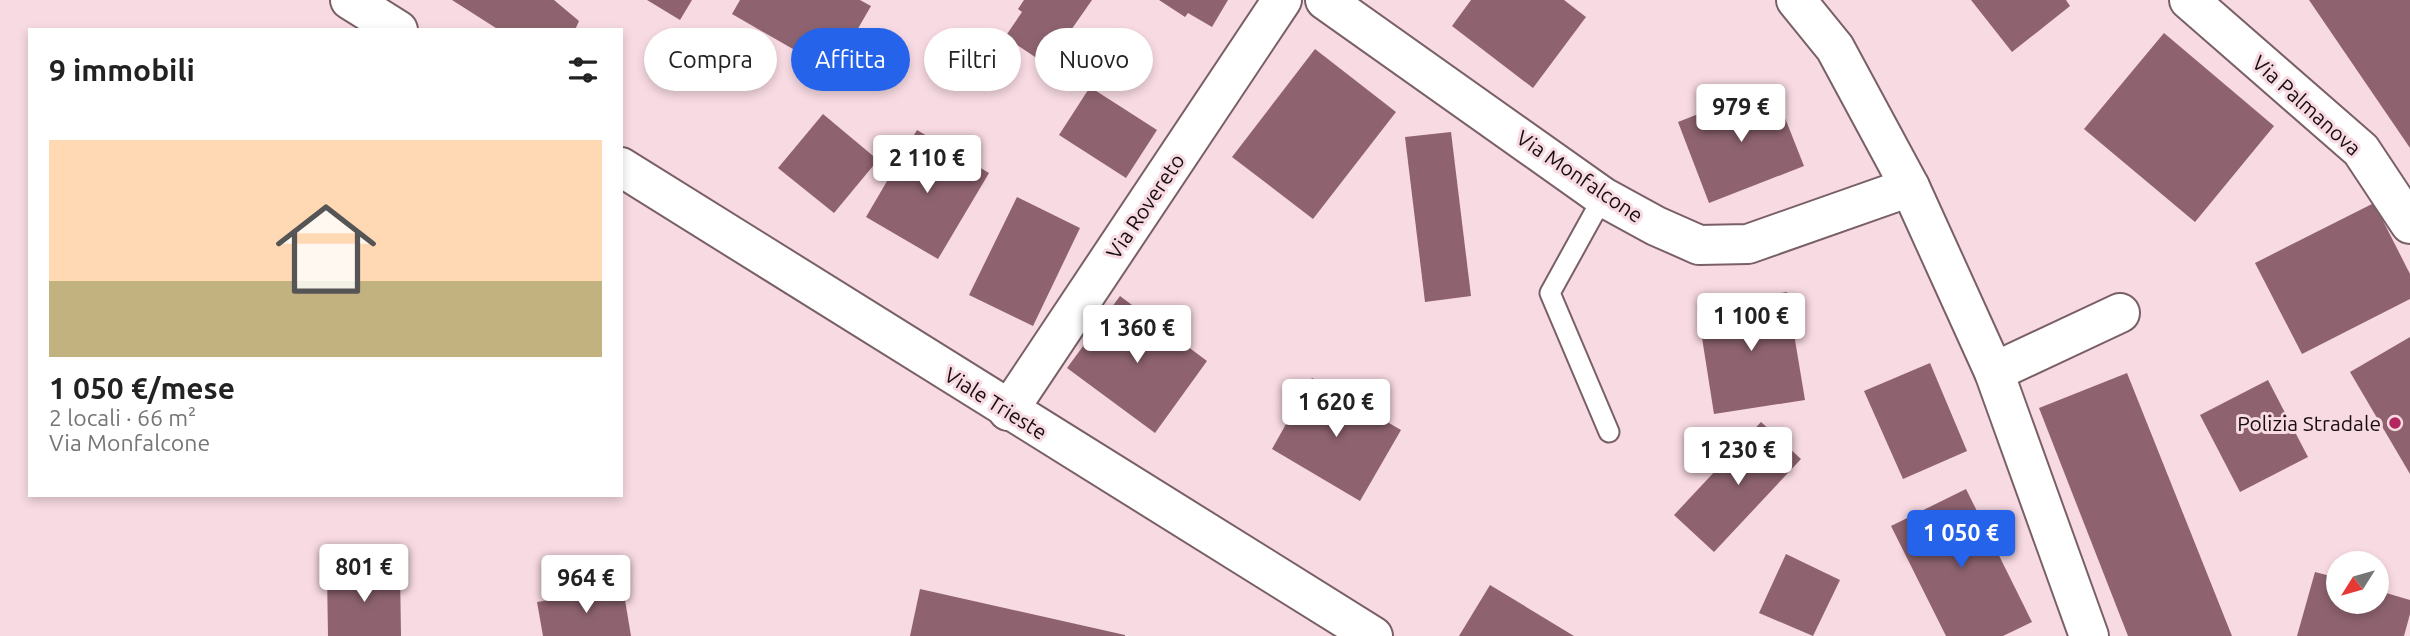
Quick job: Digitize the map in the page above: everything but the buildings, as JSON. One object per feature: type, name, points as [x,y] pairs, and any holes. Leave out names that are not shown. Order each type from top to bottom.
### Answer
[{"type":"street","points":[[350,0],[395,28]]},
{"type":"street","name":"Via Rovereto","points":[[1008,411],[1282,0]]},
{"type":"street","name":"Via Monfalcone","points":[[1325,0],[1603,197],[1656,226],[1699,245],[1748,244],[1910,187]]},
{"type":"street","points":[[1796,0],[1835,48],[1910,187],[1994,372],[2089,636]]},
{"type":"street","name":"Via Palmanova","points":[[2189,0],[2361,150],[2410,223]]},
{"type":"street","name":"Viale Trieste","points":[[623,168],[1008,411],[1373,636]]},
{"type":"street","points":[[1994,372],[2120,313]]},
{"type":"lane","points":[[1603,197],[1550,293],[1609,432]]},
{"type":"place","name":"Polizia Stradale","points":[[2395,423]]}]
